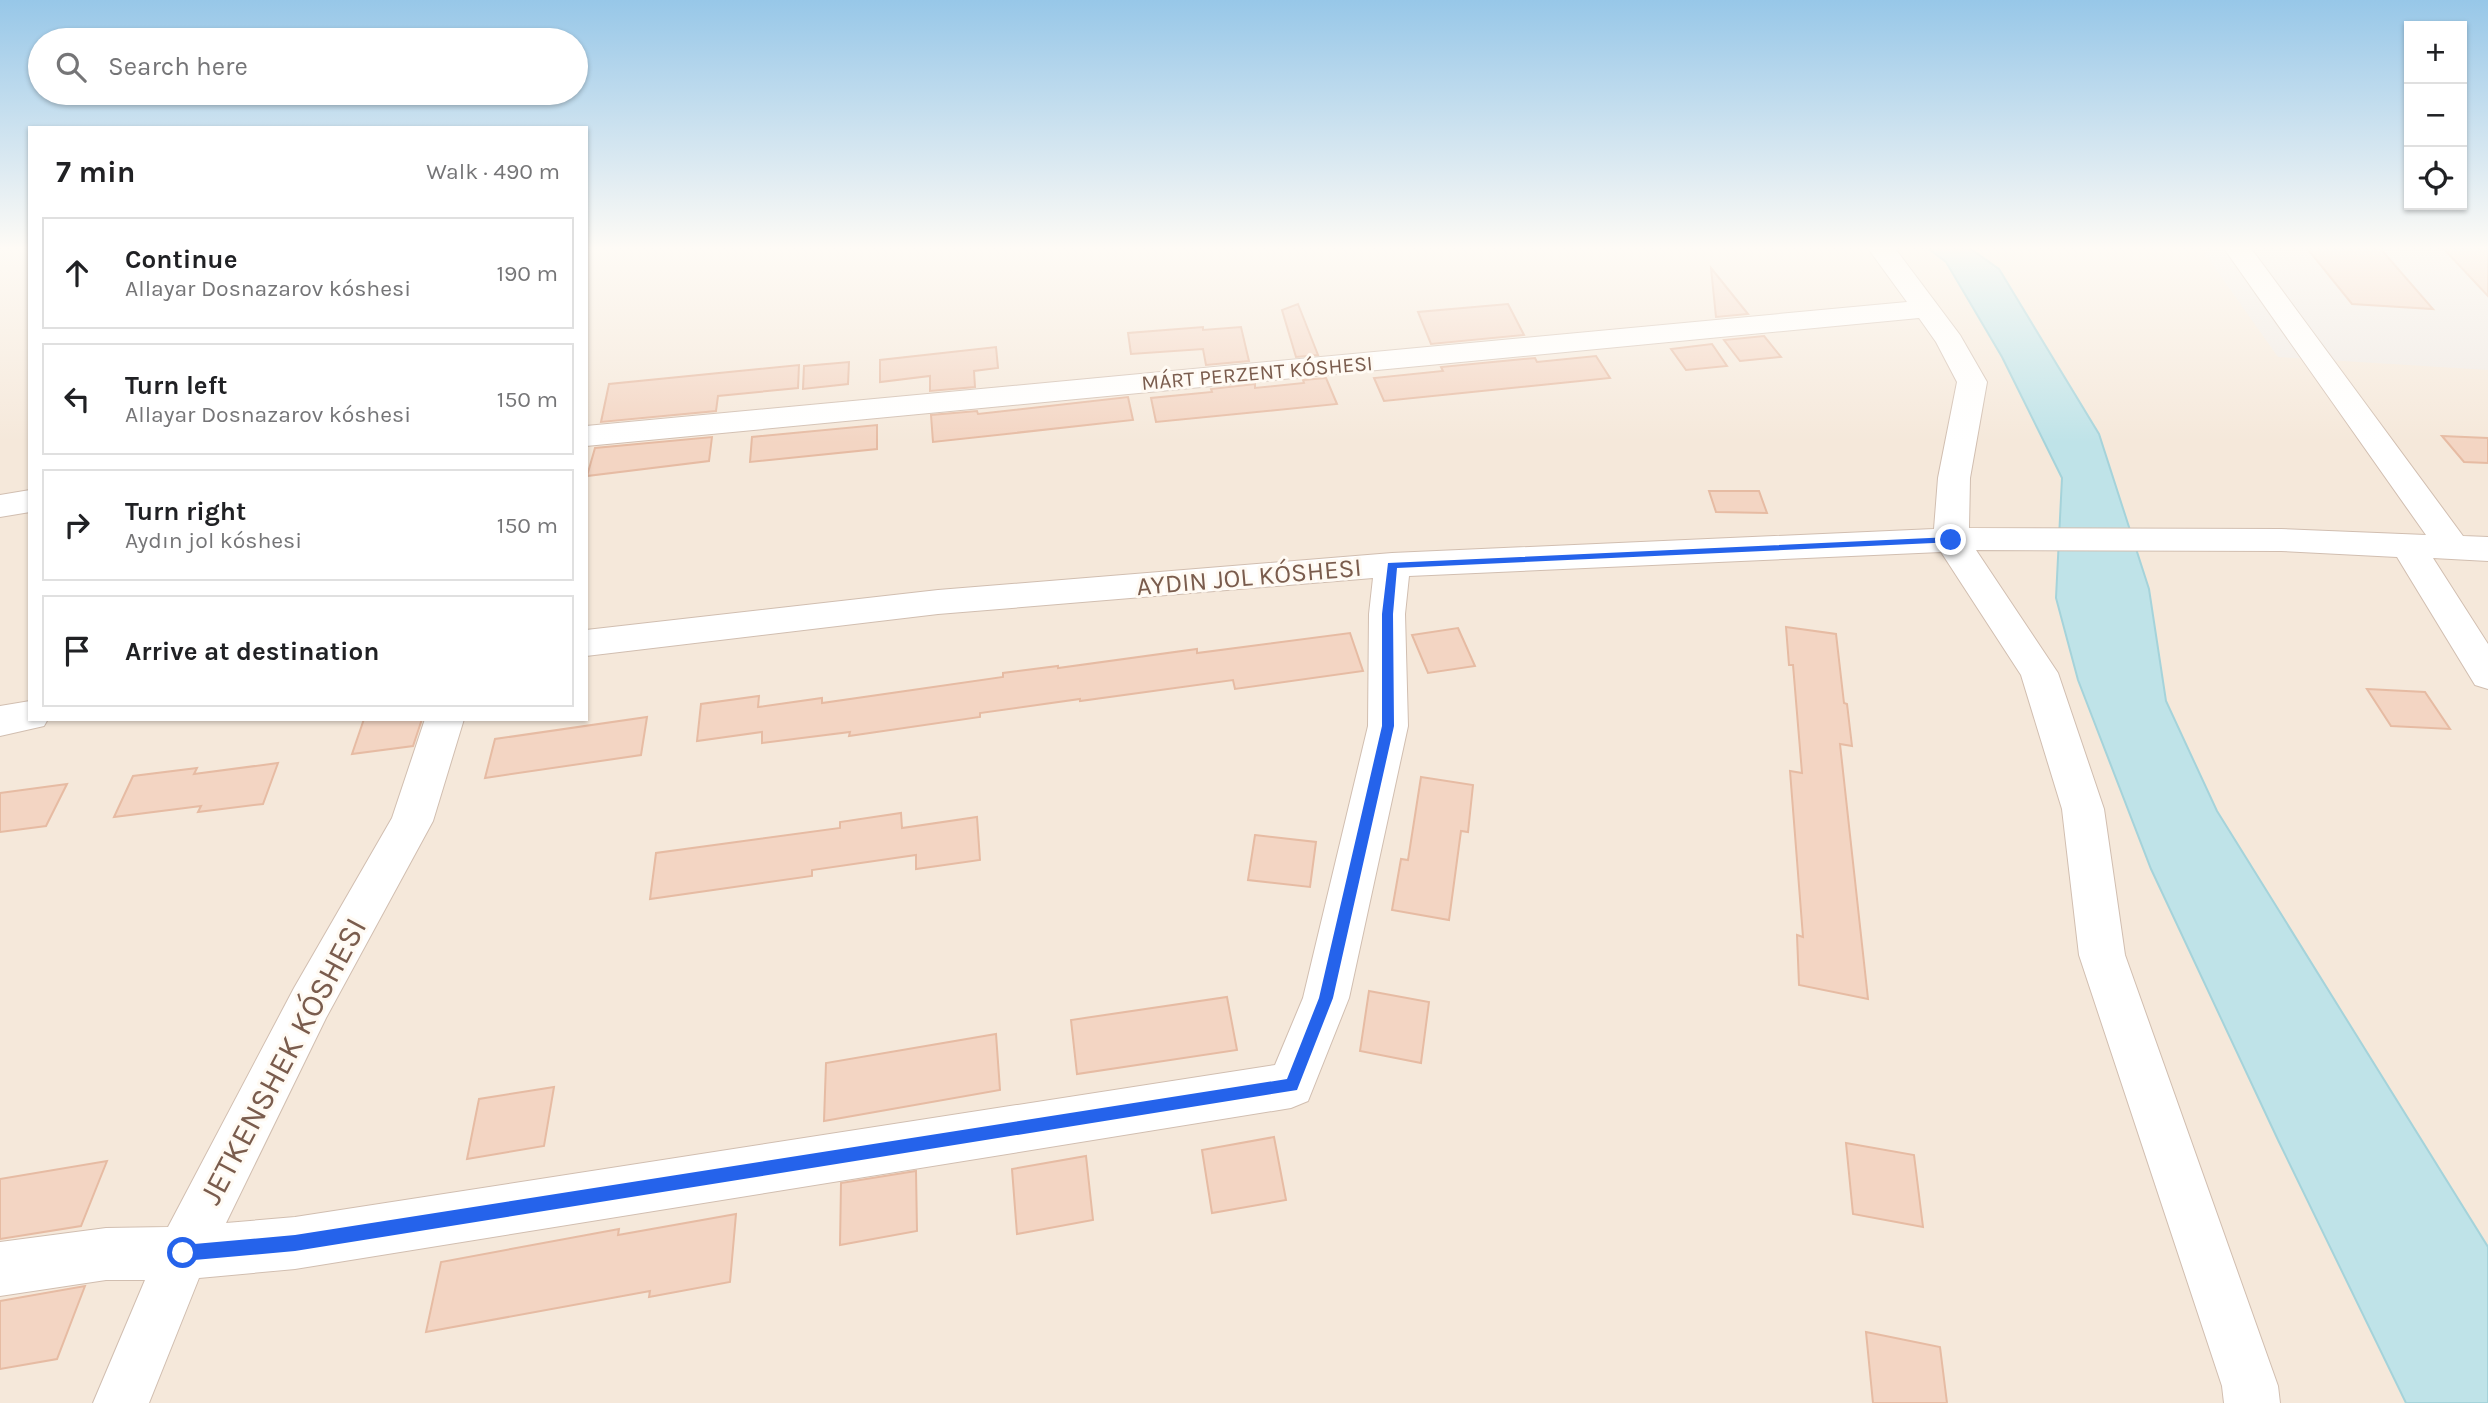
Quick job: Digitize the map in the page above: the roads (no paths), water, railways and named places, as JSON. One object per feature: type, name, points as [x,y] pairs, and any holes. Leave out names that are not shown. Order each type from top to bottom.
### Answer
[{"type":"street","name":"MÁRT PERZENT KÓSHESI","points":[[588,436],[1890,312]]},
{"type":"street","points":[[1929,312],[1950,341],[1972,382],[1954,478],[1951,540],[2039,673],[2083,810],[2102,955],[2250,1386],[2252,1403]]},
{"type":"street","points":[[2283,312],[2453,547]]},
{"type":"street","points":[[0,506],[28,501]]},
{"type":"street","points":[[588,642],[938,602],[1392,565],[1999,538],[2281,540],[2488,549]]},
{"type":"street","points":[[2407,545],[2488,675]]},
{"type":"street","points":[[0,1269],[106,1254],[183,1253],[295,1243],[1292,1085],[1326,998],[1388,726],[1387,614],[1392,565]]},
{"type":"street","points":[[0,720],[28,716]]},
{"type":"street","name":"JETKENSHEK KÓSHESI","points":[[121,1403],[183,1253],[310,1003],[412,821],[444,721]]},
{"type":"water","points":[[1976,312],[2025,312],[2099,434],[2149,589],[2166,701],[2217,811],[2488,1247],[2488,1403],[2406,1403],[2278,1140],[2151,869],[2078,680],[2056,598],[2062,478],[2002,357]]}]
